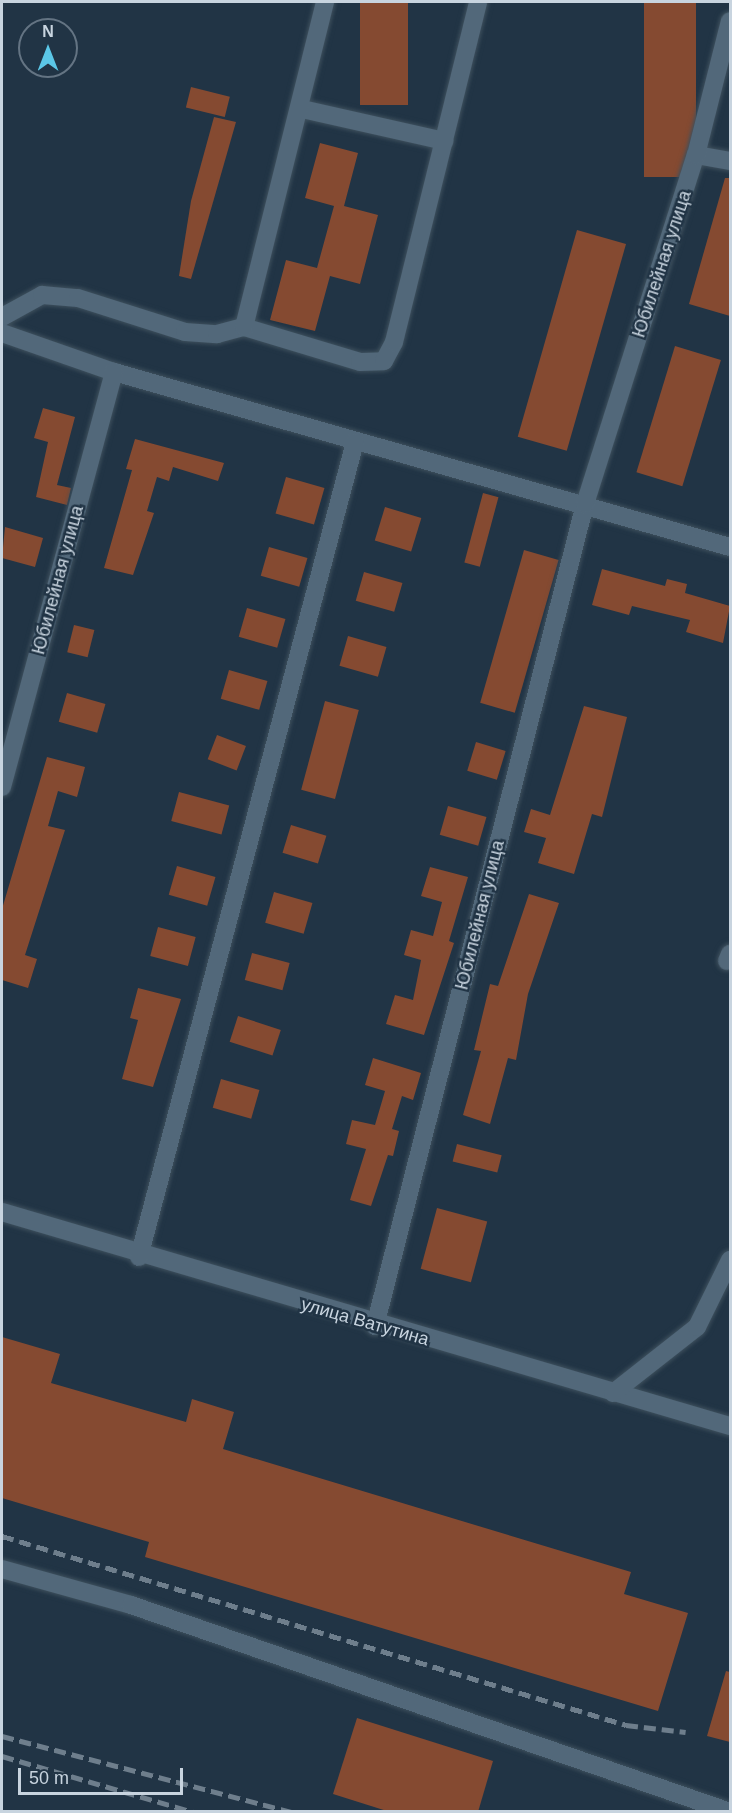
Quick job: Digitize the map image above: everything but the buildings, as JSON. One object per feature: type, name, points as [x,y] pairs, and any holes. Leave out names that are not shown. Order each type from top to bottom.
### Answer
[{"type":"street","points":[[244,327],[302,109],[325,2]]},
{"type":"street","points":[[2,317],[42,295],[78,298],[185,332],[217,334],[244,327],[360,363],[384,361],[394,342],[478,2]]},
{"type":"street","name":"Юбилейная улица","points":[[375,1326],[585,504],[696,155],[730,21]]},
{"type":"street","points":[[302,109],[444,141]]},
{"type":"street","points":[[696,155],[730,161]]},
{"type":"street","points":[[2,333],[114,372],[730,547]]},
{"type":"street","name":"Юбилейная улица","points":[[2,787],[114,372]]},
{"type":"street","points":[[139,1257],[355,442]]},
{"type":"street","name":"улица Ватутина","points":[[2,1212],[139,1257],[730,1426]]},
{"type":"street","points":[[613,1393],[697,1327],[730,1260]]},
{"type":"street","points":[[2,1569],[131,1605],[730,1812]]},
{"type":"railway","points":[[2,1536],[626,1725],[686,1732]]},
{"type":"railway","points":[[2,1736],[292,1812]]},
{"type":"railway","points":[[2,1756],[193,1812]]}]
